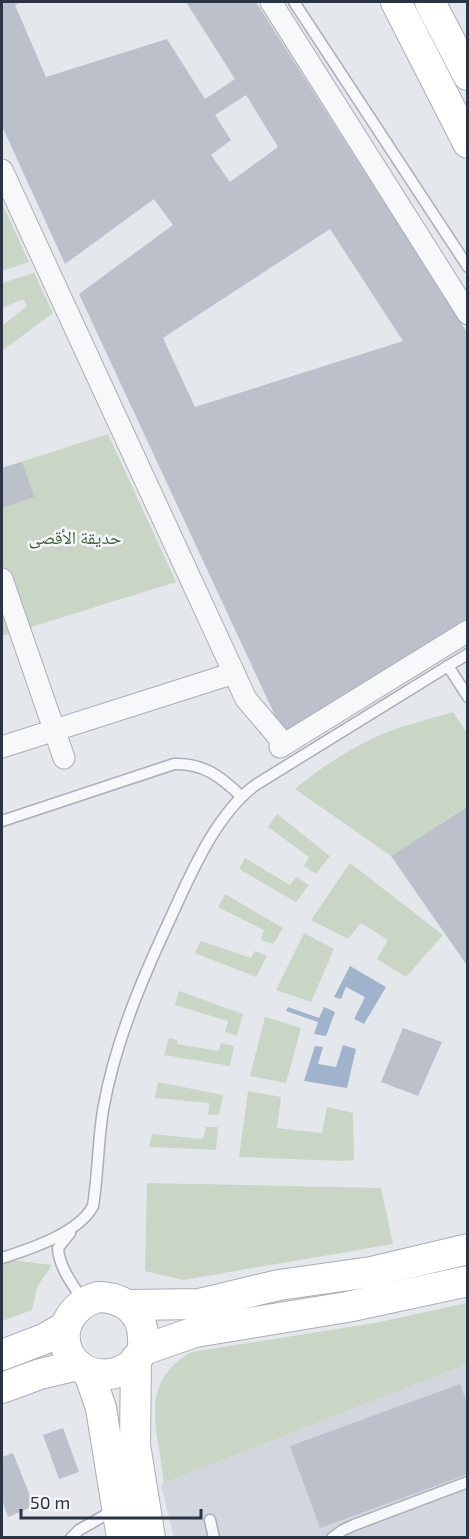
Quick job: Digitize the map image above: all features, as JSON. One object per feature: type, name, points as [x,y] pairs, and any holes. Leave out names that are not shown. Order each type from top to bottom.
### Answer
[{"type":"street","points":[[271,2],[468,314]]},
{"type":"street","points":[[396,2],[468,143]]},
{"type":"street","points":[[430,2],[468,75]]},
{"type":"street","points":[[2,171],[246,699],[280,739],[280,747],[468,631]]},
{"type":"street","points":[[2,579],[64,758]]},
{"type":"street","points":[[2,747],[234,673]]},
{"type":"street","points":[[122,1538],[101,1408],[83,1369],[69,1354],[64,1341],[65,1327],[70,1315],[84,1302],[98,1297],[109,1297],[128,1305],[199,1304],[279,1285],[371,1272],[468,1249]]},
{"type":"street","points":[[2,1388],[40,1374],[83,1369],[103,1376],[115,1374],[127,1368],[139,1355],[195,1332],[347,1307],[468,1281]]},
{"type":"street","points":[[128,1305],[138,1317],[143,1332],[139,1355],[135,1445],[150,1538]]},
{"type":"street","points":[[2,1355],[44,1339],[65,1327]]},
{"type":"lane","points":[[294,2],[468,267]]},
{"type":"lane","points":[[2,1258],[62,1234],[88,1216],[93,1206],[103,1110],[126,1022],[196,864],[241,796],[468,654]]},
{"type":"lane","points":[[448,666],[468,697]]},
{"type":"lane","points":[[2,821],[174,764],[195,765],[213,772],[241,796]]},
{"type":"lane","points":[[75,1226],[58,1248],[58,1254],[84,1302]]},
{"type":"lane","points":[[332,1538],[354,1525],[468,1482]]},
{"type":"lane","points":[[71,1538],[79,1530],[116,1509]]},
{"type":"lane","points":[[210,1521],[214,1538]]},
{"type":"shaded area","points":[[467,1364],[467,1537],[174,1537],[161,1485],[164,1483]]},
{"type":"green space","points":[[2,203],[29,262],[2,271]]},
{"type":"green space","points":[[34,273],[53,313],[2,351],[2,326],[27,306],[23,299],[2,308],[2,283]]},
{"type":"green space","name":"حديقة الأقصى","points":[[108,434],[176,582],[2,636],[2,468]]},
{"type":"green space","points":[[453,712],[467,733],[467,806],[391,856],[295,789],[335,760],[367,741],[396,729]]},
{"type":"green space","points":[[277,814],[330,856],[316,874],[304,866],[309,857],[268,827]]},
{"type":"green space","points":[[245,858],[290,885],[296,877],[309,885],[296,902],[239,869]]},
{"type":"green space","points":[[350,863],[443,935],[406,977],[377,959],[388,940],[361,923],[348,939],[311,920]]},
{"type":"green space","points":[[225,894],[283,928],[273,944],[261,940],[264,930],[218,907]]},
{"type":"green space","points":[[304,933],[334,949],[311,1002],[276,990]]},
{"type":"green space","points":[[201,941],[251,958],[255,951],[267,956],[256,977],[195,953]]},
{"type":"green space","points":[[179,991],[243,1014],[237,1036],[225,1032],[228,1021],[175,1005]]},
{"type":"green space","points":[[265,1017],[301,1028],[286,1083],[250,1076]]},
{"type":"green space","points":[[169,1038],[177,1040],[177,1044],[219,1051],[221,1043],[234,1046],[230,1066],[164,1055]]},
{"type":"green space","points":[[158,1082],[223,1095],[219,1115],[208,1115],[209,1103],[155,1098]]},
{"type":"green space","points":[[248,1091],[281,1097],[277,1128],[322,1133],[327,1107],[353,1113],[354,1160],[239,1157]]},
{"type":"green space","points":[[206,1127],[218,1127],[216,1150],[149,1147],[152,1134],[203,1139]]},
{"type":"green space","points":[[147,1183],[381,1188],[393,1244],[183,1280],[145,1271]]},
{"type":"green space","points":[[11,1260],[52,1265],[37,1287],[32,1310],[2,1321],[2,1263]]},
{"type":"green space","points":[[467,1303],[467,1364],[164,1483],[156,1428],[157,1394],[163,1378],[175,1364],[192,1352],[375,1323]]},
{"type":"water","points":[[350,966],[386,987],[364,1024],[354,1019],[365,997],[346,987],[341,999],[334,997]]},
{"type":"water","points":[[288,1007],[319,1018],[324,1007],[335,1012],[326,1036],[314,1034],[318,1022],[286,1011]]},
{"type":"water","points":[[343,1045],[356,1049],[347,1088],[304,1081],[315,1046],[323,1047],[318,1064],[336,1067]]},
{"type":"building","points":[[2,2],[21,2],[15,5],[46,77],[167,39],[205,99],[235,79],[186,2],[256,2],[468,334],[468,620],[285,737],[79,294],[173,225],[154,199],[65,264],[2,126]],"holes":[[[246,95],[278,147],[230,182],[211,155],[231,140],[215,115]],[[330,229],[403,341],[195,407],[163,338]]]},
{"type":"building","points":[[22,462],[34,497],[2,508],[2,468]]},
{"type":"building","points":[[468,806],[468,967],[391,856]]},
{"type":"building","points":[[403,1028],[442,1042],[418,1096],[381,1082]]},
{"type":"building","points":[[460,1384],[468,1406],[468,1474],[320,1528],[290,1446]]},
{"type":"building","points":[[63,1428],[79,1472],[59,1479],[43,1435]]},
{"type":"building","points":[[13,1453],[34,1506],[8,1517],[2,1500],[2,1457]]}]
